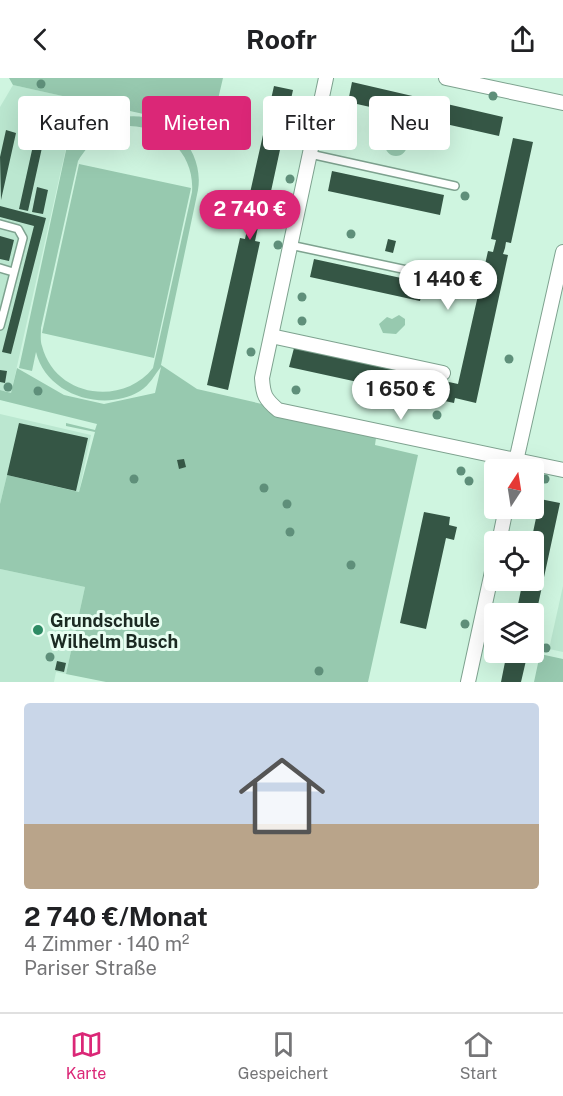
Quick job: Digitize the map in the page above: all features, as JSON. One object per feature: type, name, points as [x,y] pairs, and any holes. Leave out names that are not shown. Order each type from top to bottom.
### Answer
[{"type":"street","points":[[326,78],[262,378],[263,393],[278,411],[489,459]]},
{"type":"street","points":[[446,78],[563,103]]},
{"type":"street","points":[[516,459],[563,252]]},
{"type":"street","points":[[271,336],[443,373]]},
{"type":"street","points":[[544,468],[563,470]]},
{"type":"street","points":[[468,682],[488,591]]},
{"type":"lane","points":[[310,154],[455,186]]},
{"type":"lane","points":[[0,224],[18,229],[23,238],[1,315],[0,326]]},
{"type":"lane","points":[[290,245],[435,276]]},
{"type":"lane","points":[[0,268],[13,272]]},
{"type":"shaded area","points":[[9,78],[223,78],[219,96],[142,96],[142,114],[130,111],[130,96],[62,96],[13,85]]},
{"type":"shaded area","points":[[13,85],[63,96],[18,96],[18,150],[66,150],[11,393],[0,390],[0,107]]},
{"type":"shaded area","points":[[130,116],[142,117],[142,128],[130,126]]},
{"type":"shaded area","points":[[66,150],[86,150],[78,161],[41,328],[41,344],[49,363],[60,376],[75,386],[91,391],[108,392],[124,388],[140,380],[153,368],[192,192],[189,166],[179,150],[191,150],[199,174],[198,190],[161,365],[197,389],[262,404],[275,416],[376,438],[375,445],[418,455],[368,682],[106,682],[66,674],[85,587],[0,569],[0,504],[7,475],[79,492],[95,432],[66,426],[66,423],[95,430],[97,424],[0,400],[0,390],[11,393],[17,368],[64,395],[104,404],[155,393],[161,367],[144,389],[126,397],[110,400],[94,400],[64,389],[51,379],[42,367],[36,352],[32,371],[19,368]]},
{"type":"shaded area","points":[[386,150],[406,150],[396,156]]},
{"type":"shaded area","points":[[79,164],[191,188],[154,358],[42,333]]},
{"type":"shaded area","points":[[399,315],[405,319],[405,325],[396,334],[383,333],[379,324],[387,317],[392,319]]},
{"type":"shaded area","points":[[0,414],[91,435],[79,492],[7,475],[0,504]]},
{"type":"shaded area","name":"Grundschule Wilhelm Busch","points":[[0,569],[85,587],[66,674],[56,672],[54,682],[0,682]]},
{"type":"shaded area","points":[[563,586],[563,652],[549,649]]},
{"type":"shaded area","points":[[544,655],[563,659],[563,682],[534,682],[538,663],[544,663]]},
{"type":"building","points":[[352,82],[412,96],[369,96],[369,107],[357,104],[357,96],[349,96]]},
{"type":"building","points":[[274,86],[293,90],[292,96],[272,96]]},
{"type":"building","points":[[450,105],[503,117],[499,136],[450,125]]},
{"type":"building","points":[[6,130],[16,133],[1,200],[0,157]]},
{"type":"building","points":[[263,135],[263,150],[280,150],[263,228],[258,227],[255,241],[260,242],[228,390],[207,385],[240,238],[245,239],[248,225],[243,224]]},
{"type":"building","points":[[513,138],[533,142],[511,243],[506,242],[503,254],[508,255],[476,403],[455,398],[454,403],[289,367],[294,348],[458,384],[488,251],[493,252],[496,240],[491,239]]},
{"type":"building","points":[[32,150],[41,150],[28,211],[19,209]]},
{"type":"building","points":[[332,171],[444,195],[440,215],[328,191]]},
{"type":"building","points":[[37,187],[48,190],[43,214],[32,212]]},
{"type":"building","points":[[0,206],[46,218],[11,354],[2,352],[34,226],[0,217]]},
{"type":"building","points":[[0,236],[14,240],[9,261],[0,259]]},
{"type":"building","points":[[388,239],[396,241],[393,253],[385,251]]},
{"type":"building","points":[[314,259],[424,283],[420,301],[310,277]]},
{"type":"building","points":[[0,370],[7,371],[5,383],[0,382]]},
{"type":"building","points":[[19,423],[88,438],[76,491],[7,475]]},
{"type":"building","points":[[184,459],[186,467],[179,469],[177,460]]},
{"type":"building","points":[[544,500],[560,503],[544,577],[544,531],[533,531],[536,519],[544,519]]},
{"type":"building","points":[[424,512],[450,517],[449,525],[457,527],[454,540],[446,538],[426,629],[400,623]]},
{"type":"building","points":[[521,591],[541,591],[538,603],[518,603]]},
{"type":"building","points":[[57,661],[66,663],[64,672],[55,670]]},
{"type":"building","points":[[505,663],[525,663],[521,682],[501,682]]},
{"type":"place","name":"Grundschule Wilhelm Busch","points":[[38,630]]}]
